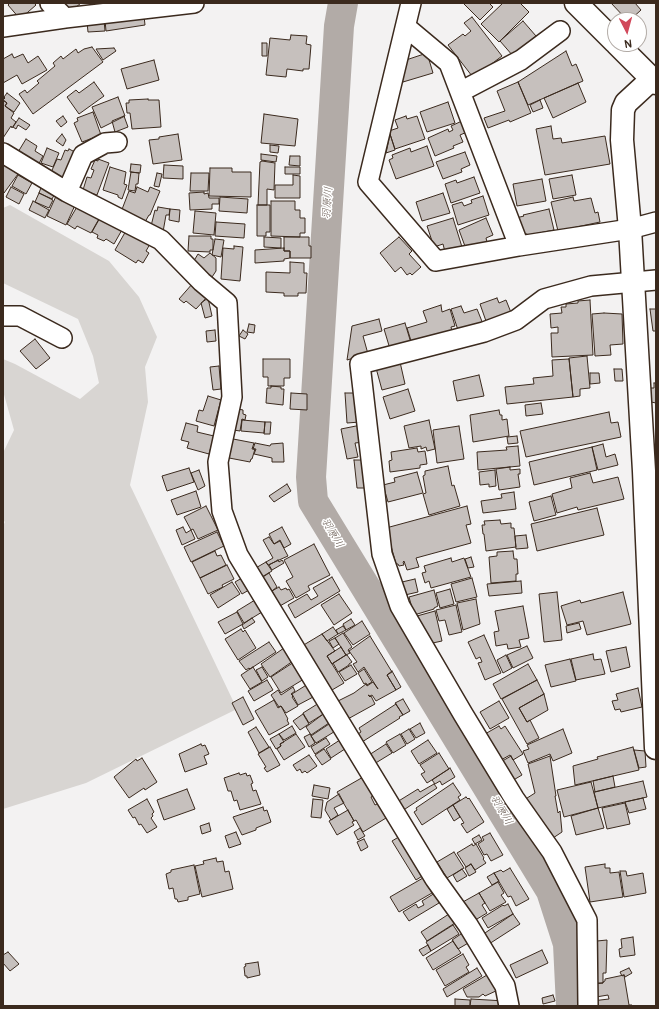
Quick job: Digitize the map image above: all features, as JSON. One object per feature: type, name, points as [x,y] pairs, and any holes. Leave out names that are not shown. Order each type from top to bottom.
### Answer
[{"type":"street","points":[[50,3],[65,18]]},
{"type":"street","points":[[3,27],[194,3]]},
{"type":"street","points":[[411,3],[368,182],[436,261],[519,246],[630,230],[656,222]]},
{"type":"street","points":[[576,3],[607,34]]},
{"type":"street","points":[[406,27],[449,63],[519,246]]},
{"type":"street","points":[[460,92],[521,60],[560,31]]},
{"type":"street","points":[[625,52],[654,81],[626,103],[623,110],[622,140],[630,230],[653,620],[656,748]]},
{"type":"street","points":[[67,192],[83,154],[104,143],[117,142]]},
{"type":"street","points":[[3,153],[67,192],[161,240],[202,282],[227,303],[232,397],[218,462],[222,511],[238,555],[435,879],[468,925],[505,986],[509,1006]]},
{"type":"street","points":[[588,1006],[587,920],[552,852],[514,798],[400,606],[382,554],[360,364],[484,332],[516,320],[544,299],[591,286],[656,280]]},
{"type":"street","points":[[3,316],[20,316],[62,338]]},
{"type":"shaded area","points":[[10,205],[109,261],[139,297],[157,337],[145,367],[148,402],[130,485],[237,709],[86,783],[3,809],[3,526],[5,522],[3,520],[3,453],[14,430],[3,391],[3,359],[80,399],[99,383],[93,356],[78,319],[3,283],[3,208]]},
{"type":"building","points":[[10,3],[34,3],[36,5],[20,19],[8,5]]},
{"type":"building","points":[[58,3],[81,3],[70,12]]},
{"type":"building","points":[[463,3],[489,3],[493,7],[480,20]]},
{"type":"building","points":[[503,3],[520,3],[529,12],[499,42],[481,24]]},
{"type":"building","points":[[611,3],[635,3],[641,10],[639,12],[619,12]]},
{"type":"building","points":[[144,16],[145,25],[106,31],[105,20]]},
{"type":"building","points":[[472,17],[502,56],[481,72],[480,70],[472,76],[448,45],[463,34],[465,36],[471,31],[464,23]]},
{"type":"building","points":[[104,20],[105,31],[88,32],[87,22]]},
{"type":"building","points":[[523,21],[536,36],[513,56],[500,41]]},
{"type":"building","points":[[291,35],[307,36],[306,44],[311,45],[309,69],[303,69],[303,71],[287,69],[286,77],[266,75],[270,38],[290,40]]},
{"type":"building","points":[[262,43],[267,43],[267,56],[262,56]]},
{"type":"building","points":[[92,47],[103,62],[33,114],[19,94],[25,90],[27,93],[39,83],[37,81],[55,66],[53,63],[61,56],[63,59],[76,49],[78,53],[84,49]]},
{"type":"building","points":[[114,48],[116,51],[103,60],[96,49]]},
{"type":"building","points":[[566,51],[572,66],[576,64],[583,81],[528,105],[518,82]]},
{"type":"building","points":[[427,53],[433,73],[403,82],[401,75],[406,60]]},
{"type":"building","points":[[12,54],[14,58],[23,54],[28,63],[38,56],[47,70],[22,84],[17,75],[3,83],[3,59]]},
{"type":"building","points":[[154,60],[159,80],[127,89],[121,69]]},
{"type":"building","points":[[94,82],[104,96],[79,114],[67,97],[76,90],[79,93]]},
{"type":"building","points":[[518,82],[531,113],[510,122],[509,120],[488,128],[484,118],[505,111],[497,91]]},
{"type":"building","points":[[578,83],[586,102],[553,118],[544,98]]},
{"type":"building","points":[[7,93],[20,103],[14,112],[5,106],[7,103],[3,100]]},
{"type":"building","points":[[118,97],[125,116],[101,128],[92,107]]},
{"type":"building","points":[[3,100],[7,103],[5,106],[14,113],[11,118],[16,122],[12,128],[11,126],[3,138]]},
{"type":"building","points":[[129,100],[159,100],[161,127],[132,129],[130,113],[127,113],[126,103],[129,103]]},
{"type":"building","points":[[540,100],[543,108],[533,112],[530,105]]},
{"type":"building","points":[[448,102],[455,123],[427,132],[420,112]]},
{"type":"building","points":[[93,112],[101,135],[82,142],[74,123],[78,121],[77,118]]},
{"type":"building","points":[[264,114],[298,119],[295,146],[261,143]]},
{"type":"building","points":[[63,116],[67,122],[61,127],[56,121]]},
{"type":"building","points":[[124,116],[128,127],[115,132],[112,121]]},
{"type":"building","points":[[406,116],[407,119],[417,116],[425,139],[395,149],[389,131],[398,128],[395,120]]},
{"type":"building","points":[[19,118],[30,125],[26,130],[18,125],[16,129],[13,127]]},
{"type":"building","points":[[462,121],[467,132],[460,135],[463,142],[453,146],[454,148],[435,156],[428,138],[448,129],[449,132],[453,130],[451,126]]},
{"type":"building","points":[[551,126],[553,139],[561,138],[562,143],[605,136],[610,164],[545,175],[536,129]]},
{"type":"building","points":[[62,134],[66,140],[63,146],[56,141]]},
{"type":"building","points":[[178,134],[182,160],[153,164],[149,140]]},
{"type":"building","points":[[390,134],[395,150],[386,153]]},
{"type":"building","points":[[26,139],[37,146],[35,151],[43,156],[36,169],[15,157]]},
{"type":"building","points":[[270,145],[279,146],[278,153],[270,152]]},
{"type":"building","points":[[427,146],[434,166],[396,179],[389,160],[393,158],[392,155],[410,148],[411,152]]},
{"type":"building","points":[[47,148],[59,153],[53,167],[41,163]]},
{"type":"building","points":[[69,149],[75,152],[62,182],[49,177],[57,159],[61,160],[65,150],[68,151]]},
{"type":"building","points":[[465,152],[470,165],[461,169],[462,172],[443,179],[436,162]]},
{"type":"building","points":[[261,154],[277,156],[276,162],[261,160]]},
{"type":"building","points":[[290,156],[300,156],[300,166],[289,165]]},
{"type":"building","points":[[98,159],[109,163],[97,195],[83,190],[87,177],[91,178],[94,170],[91,169],[95,160],[98,161]]},
{"type":"building","points":[[260,162],[275,163],[274,190],[267,189],[267,205],[258,205]]},
{"type":"building","points":[[3,164],[18,174],[4,193],[3,192]]},
{"type":"building","points":[[131,164],[141,165],[140,173],[130,172]]},
{"type":"building","points":[[164,165],[183,166],[183,179],[163,178]]},
{"type":"building","points":[[110,167],[126,172],[124,184],[127,185],[122,199],[118,197],[118,195],[103,190]]},
{"type":"building","points":[[285,167],[300,167],[300,174],[285,174]]},
{"type":"building","points":[[210,168],[232,168],[232,172],[251,172],[251,197],[209,196]]},
{"type":"building","points":[[131,172],[139,173],[138,184],[136,184],[135,191],[128,190]]},
{"type":"building","points":[[157,173],[162,174],[159,187],[154,186]]},
{"type":"building","points":[[191,173],[209,173],[208,191],[190,191]]},
{"type":"building","points":[[18,175],[32,183],[26,194],[12,186]]},
{"type":"building","points":[[293,175],[300,176],[300,198],[275,198],[275,185],[293,185]]},
{"type":"building","points":[[572,175],[576,195],[553,199],[549,179]]},
{"type":"building","points":[[474,177],[480,193],[451,203],[445,184],[456,180],[457,183]]},
{"type":"building","points":[[542,179],[546,201],[517,206],[513,184]]},
{"type":"building","points":[[42,185],[56,192],[52,199],[39,193]]},
{"type":"building","points":[[11,187],[24,194],[19,204],[6,197]]},
{"type":"building","points":[[137,187],[148,192],[150,187],[160,191],[150,215],[145,222],[121,212],[129,191],[135,193]]},
{"type":"building","points":[[204,192],[204,194],[208,193],[209,198],[219,198],[219,204],[212,204],[212,209],[190,210],[189,193]]},
{"type":"building","points":[[39,193],[53,200],[49,208],[35,202]]},
{"type":"building","points":[[443,193],[450,213],[422,221],[416,202]]},
{"type":"building","points":[[57,194],[76,203],[66,225],[47,216]]},
{"type":"building","points":[[483,196],[489,215],[458,225],[452,205],[462,202],[464,206],[472,203],[471,200]]},
{"type":"building","points":[[220,197],[248,199],[247,213],[219,211]]},
{"type":"building","points":[[573,197],[574,201],[591,198],[595,213],[598,212],[600,222],[558,231],[551,202]]},
{"type":"building","points":[[33,201],[49,210],[45,218],[29,210]]},
{"type":"building","points":[[271,201],[295,201],[295,210],[300,210],[300,218],[305,218],[305,233],[300,233],[300,237],[271,236]]},
{"type":"building","points":[[78,205],[100,217],[91,233],[77,226],[75,229],[67,224]]},
{"type":"building","points":[[257,205],[270,205],[270,232],[266,232],[266,236],[257,236]]},
{"type":"building","points":[[158,207],[170,209],[169,215],[166,215],[163,232],[150,230],[155,210],[157,211]]},
{"type":"building","points":[[170,209],[180,210],[179,222],[169,220]]},
{"type":"building","points":[[549,209],[554,230],[529,235],[519,231],[516,218]]},
{"type":"building","points":[[195,211],[216,213],[214,235],[193,233]]},
{"type":"building","points":[[101,216],[123,228],[114,244],[106,239],[104,241],[97,238],[98,235],[92,232]]},
{"type":"building","points":[[453,218],[462,247],[445,252],[443,244],[434,247],[427,226]]},
{"type":"building","points":[[486,218],[493,235],[486,238],[487,242],[466,249],[459,230]]},
{"type":"building","points":[[216,222],[245,224],[244,238],[215,236]]},
{"type":"building","points":[[127,229],[150,244],[146,251],[149,253],[143,263],[138,260],[136,263],[115,250]]},
{"type":"building","points":[[189,236],[211,236],[211,239],[213,239],[213,250],[210,250],[210,252],[188,251]]},
{"type":"building","points":[[264,237],[281,238],[281,248],[264,247]]},
{"type":"building","points":[[284,237],[309,237],[311,258],[290,258],[290,251],[284,251]]},
{"type":"building","points":[[399,237],[412,251],[409,254],[421,267],[412,275],[410,273],[407,275],[401,267],[395,272],[380,253]]},
{"type":"building","points":[[215,239],[224,240],[221,257],[212,255]]},
{"type":"building","points":[[234,246],[243,247],[240,281],[221,279],[223,248],[234,249]]},
{"type":"building","points":[[284,248],[284,251],[290,251],[290,258],[284,259],[284,261],[255,263],[255,250]]},
{"type":"building","points":[[210,253],[216,258],[216,271],[212,277],[192,264],[198,254],[204,258]]},
{"type":"building","points":[[290,262],[304,263],[304,273],[307,273],[306,293],[298,293],[298,296],[284,296],[284,293],[266,292],[266,272],[290,273]]},
{"type":"building","points":[[193,283],[207,297],[196,309],[186,301],[184,303],[179,299]]},
{"type":"building","points":[[208,298],[212,316],[205,318],[201,303]]},
{"type":"building","points":[[497,298],[499,303],[506,300],[512,315],[487,324],[480,304]]},
{"type":"building","points":[[590,300],[593,355],[552,357],[551,333],[558,333],[558,327],[551,328],[550,314],[562,313],[561,307],[566,307],[566,304]]},
{"type":"building","points":[[441,305],[442,312],[450,309],[455,326],[451,327],[452,331],[412,344],[407,328],[427,322],[423,311]]},
{"type":"building","points":[[461,306],[464,313],[477,309],[483,324],[458,330],[451,309]]},
{"type":"building","points":[[650,309],[656,309],[656,331],[653,331]]},
{"type":"building","points":[[592,314],[622,314],[623,344],[610,345],[611,355],[595,356]]},
{"type":"building","points":[[379,319],[382,331],[363,336],[368,354],[347,360],[352,326]]},
{"type":"building","points":[[405,323],[411,343],[390,349],[384,329]]},
{"type":"building","points":[[249,324],[255,325],[254,333],[247,332]]},
{"type":"building","points":[[215,330],[216,341],[207,342],[206,331]]},
{"type":"building","points":[[243,330],[248,334],[245,339],[239,336]]},
{"type":"building","points":[[35,339],[50,358],[36,369],[20,351]]},
{"type":"building","points":[[587,356],[590,388],[580,389],[580,396],[573,397],[569,358]]},
{"type":"building","points":[[263,359],[290,359],[290,378],[284,378],[284,386],[268,386],[268,377],[263,377]]},
{"type":"building","points":[[569,359],[573,397],[507,404],[505,387],[534,384],[533,378],[553,376],[552,360]]},
{"type":"building","points":[[400,362],[405,384],[382,390],[376,368]]},
{"type":"building","points":[[219,366],[221,389],[213,390],[210,367]]},
{"type":"building","points":[[614,369],[622,369],[623,381],[615,381]]},
{"type":"building","points":[[590,373],[599,373],[600,383],[590,384]]},
{"type":"building","points":[[479,375],[484,396],[457,401],[453,381]]},
{"type":"building","points":[[654,383],[656,383],[656,403],[651,402],[650,388],[654,388]]},
{"type":"building","points":[[271,386],[281,387],[281,389],[284,389],[283,405],[266,403],[267,388],[271,388]]},
{"type":"building","points":[[408,389],[415,411],[390,419],[383,397]]},
{"type":"building","points":[[291,393],[307,394],[307,410],[290,409]]},
{"type":"building","points":[[345,393],[357,393],[360,422],[347,423]]},
{"type":"building","points":[[208,396],[221,400],[214,426],[196,421],[199,410],[203,411]]},
{"type":"building","points":[[541,403],[543,414],[526,416],[525,405]]},
{"type":"building","points":[[234,408],[243,410],[243,414],[246,415],[245,420],[242,419],[240,431],[227,429]]},
{"type":"building","points":[[499,410],[500,415],[502,415],[502,420],[507,419],[509,436],[473,442],[470,415]]},
{"type":"building","points":[[609,412],[611,423],[618,422],[621,437],[526,457],[520,431]]},
{"type":"building","points":[[242,420],[265,422],[264,433],[241,431]]},
{"type":"building","points":[[429,420],[435,449],[427,451],[426,447],[421,449],[421,446],[409,448],[404,426]]},
{"type":"building","points":[[265,422],[271,422],[270,434],[264,434]]},
{"type":"building","points":[[186,423],[198,426],[197,432],[214,436],[209,454],[187,448],[189,442],[181,440]]},
{"type":"building","points":[[361,425],[364,442],[355,443],[358,457],[347,459],[341,429]]},
{"type":"building","points":[[459,426],[464,459],[437,463],[433,430]]},
{"type":"building","points":[[517,436],[518,443],[508,444],[507,437]]},
{"type":"building","points":[[228,438],[254,443],[252,449],[255,449],[250,462],[224,457]]},
{"type":"building","points":[[255,443],[270,446],[271,444],[283,443],[284,462],[272,462],[272,458],[254,454],[256,449],[253,449]]},
{"type":"building","points":[[603,444],[606,457],[615,454],[618,465],[598,470],[592,447]]},
{"type":"building","points":[[518,446],[520,466],[478,470],[477,452],[507,450],[506,447]]},
{"type":"building","points":[[592,447],[597,470],[534,485],[529,462]]},
{"type":"building","points":[[417,448],[418,452],[425,451],[427,464],[420,465],[420,468],[390,472],[389,461],[392,460],[391,452]]},
{"type":"building","points":[[354,460],[365,460],[367,488],[357,488]]},
{"type":"building","points":[[448,466],[452,486],[454,485],[460,506],[429,515],[423,494],[426,493],[423,476],[425,475],[425,471]]},
{"type":"building","points":[[510,467],[510,470],[520,469],[520,474],[518,474],[520,487],[499,490],[496,469]]},
{"type":"building","points":[[189,468],[194,482],[167,491],[162,476]]},
{"type":"building","points":[[199,470],[205,486],[198,490],[191,473]]},
{"type":"building","points":[[495,470],[496,486],[489,487],[489,484],[480,485],[479,472]]},
{"type":"building","points":[[417,472],[423,493],[388,502],[383,485],[395,482],[394,478]]},
{"type":"building","points":[[590,473],[593,483],[618,477],[624,499],[578,510],[577,507],[557,513],[552,494],[572,488],[570,478]]},
{"type":"building","points":[[287,484],[291,491],[274,502],[269,496]]},
{"type":"building","points":[[196,491],[201,507],[177,515],[171,500]]},
{"type":"building","points":[[514,492],[516,509],[483,513],[481,501],[502,498],[501,494]]},
{"type":"building","points":[[551,496],[556,515],[534,521],[529,502]]},
{"type":"building","points":[[206,506],[218,530],[198,539],[184,517]]},
{"type":"building","points":[[467,506],[471,524],[466,525],[471,543],[416,558],[419,567],[407,570],[404,561],[404,565],[399,566],[396,564],[386,528]]},
{"type":"building","points":[[597,508],[604,535],[537,551],[531,524]]},
{"type":"building","points":[[500,520],[501,524],[511,523],[511,528],[514,528],[516,547],[486,551],[482,525],[485,525],[484,521]]},
{"type":"building","points":[[183,527],[186,533],[191,530],[195,539],[182,545],[176,530]]},
{"type":"building","points":[[282,527],[291,544],[284,548],[280,540],[274,544],[269,534]]},
{"type":"building","points":[[217,532],[224,546],[191,562],[184,547]]},
{"type":"building","points":[[526,535],[528,548],[516,549],[515,536]]},
{"type":"building","points":[[269,537],[274,544],[280,541],[288,556],[268,565],[266,562],[273,558],[263,540]]},
{"type":"building","points":[[314,544],[330,575],[308,586],[310,590],[296,598],[286,581],[293,577],[284,560]]},
{"type":"building","points":[[215,551],[217,556],[221,555],[226,565],[200,578],[192,562]]},
{"type":"building","points":[[513,551],[514,559],[517,559],[518,574],[516,574],[516,581],[491,583],[489,557],[497,556],[497,552]]},
{"type":"building","points":[[471,557],[474,567],[468,568],[465,559]]},
{"type":"building","points":[[451,558],[452,562],[464,558],[471,577],[431,588],[429,581],[425,583],[422,573],[426,572],[424,566]]},
{"type":"building","points":[[278,560],[279,562],[282,560],[284,563],[272,570],[269,565]]},
{"type":"building","points":[[266,562],[272,571],[260,578],[254,569]]},
{"type":"building","points":[[227,565],[234,579],[222,585],[223,587],[208,594],[200,578]]},
{"type":"building","points":[[269,573],[277,587],[268,594],[260,579]]},
{"type":"building","points":[[332,577],[340,591],[295,618],[288,605],[307,594],[311,600],[318,596],[313,588]]},
{"type":"building","points":[[242,578],[249,590],[242,594],[235,582]]},
{"type":"building","points":[[472,578],[477,597],[456,602],[451,584]]},
{"type":"building","points":[[415,579],[418,592],[405,595],[402,582]]},
{"type":"building","points":[[521,581],[522,593],[489,596],[487,584]]},
{"type":"building","points":[[232,582],[240,594],[218,608],[210,595]]},
{"type":"building","points":[[279,587],[281,590],[286,588],[287,590],[289,589],[294,598],[278,607],[272,595],[274,595],[272,591]]},
{"type":"building","points":[[450,589],[454,604],[440,608],[436,593]]},
{"type":"building","points":[[434,590],[438,606],[434,609],[414,615],[409,597]]},
{"type":"building","points":[[557,592],[562,640],[544,642],[539,594]]},
{"type":"building","points":[[623,592],[631,624],[587,635],[583,621],[567,625],[561,606],[580,600],[581,603]]},
{"type":"building","points":[[339,594],[352,613],[334,625],[321,605]]},
{"type":"building","points":[[476,599],[480,624],[463,630],[457,603]]},
{"type":"building","points":[[255,600],[262,612],[244,623],[237,611]]},
{"type":"building","points":[[456,605],[462,632],[449,635],[445,620],[439,621],[436,610]]},
{"type":"building","points":[[523,606],[529,638],[519,640],[521,647],[508,649],[507,644],[496,646],[494,632],[499,631],[495,611]]},
{"type":"building","points":[[435,611],[442,641],[428,644],[422,624],[419,625],[417,616]]},
{"type":"building","points":[[237,612],[243,624],[225,634],[218,622]]},
{"type":"building","points":[[252,618],[255,622],[244,629],[242,625]]},
{"type":"building","points":[[351,619],[355,625],[346,630],[343,624]]},
{"type":"building","points":[[362,621],[370,634],[353,645],[344,633]]},
{"type":"building","points":[[579,623],[581,629],[567,633],[566,626]]},
{"type":"building","points":[[343,626],[346,630],[338,634],[336,630]]},
{"type":"building","points":[[333,627],[338,634],[327,641],[322,634]]},
{"type":"building","points":[[241,629],[243,632],[245,630],[256,648],[238,660],[225,639]]},
{"type":"building","points":[[343,633],[352,647],[348,650],[350,653],[346,655],[335,638]]},
{"type":"building","points":[[322,634],[335,651],[327,656],[344,683],[332,690],[325,679],[323,681],[302,646]]},
{"type":"building","points":[[484,635],[501,673],[485,680],[478,663],[482,662],[480,657],[476,659],[468,642]]},
{"type":"building","points":[[370,636],[392,672],[387,675],[396,690],[376,701],[372,695],[368,695],[370,697],[371,696],[375,704],[346,720],[336,702],[354,693],[366,684],[367,686],[373,682],[378,689],[364,667],[358,672],[353,664],[357,662],[349,651]]},
{"type":"building","points":[[335,638],[339,644],[333,648],[329,641]]},
{"type":"building","points":[[269,642],[276,652],[250,669],[249,668],[246,670],[239,661]]},
{"type":"building","points":[[527,646],[533,658],[513,668],[507,655]]},
{"type":"building","points":[[341,647],[346,655],[332,664],[327,656]]},
{"type":"building","points":[[626,647],[630,667],[611,672],[606,651]]},
{"type":"building","points":[[284,648],[293,661],[270,677],[261,664]]},
{"type":"building","points":[[593,654],[594,660],[601,659],[605,674],[576,680],[571,659]]},
{"type":"building","points":[[346,655],[352,662],[338,672],[333,663]]},
{"type":"building","points":[[506,655],[512,668],[503,673],[497,660]]},
{"type":"building","points":[[570,659],[576,681],[551,687],[545,665]]},
{"type":"building","points":[[294,662],[304,679],[281,693],[271,677]]},
{"type":"building","points":[[528,664],[537,680],[501,699],[493,684]]},
{"type":"building","points":[[351,665],[357,674],[345,681],[339,672]]},
{"type":"building","points":[[253,667],[262,682],[250,689],[241,675]]},
{"type":"building","points":[[262,667],[268,677],[262,681],[256,670]]},
{"type":"building","points":[[364,669],[372,682],[367,685],[366,683],[364,684],[358,673]]},
{"type":"building","points":[[392,671],[401,687],[396,690],[387,675]]},
{"type":"building","points":[[267,680],[273,690],[254,701],[248,691]]},
{"type":"building","points":[[537,680],[544,694],[519,708],[527,722],[530,720],[539,738],[527,744],[502,699]]},
{"type":"building","points":[[308,684],[315,696],[298,705],[292,694]]},
{"type":"building","points":[[293,687],[295,691],[291,694],[298,706],[286,713],[281,706],[279,707],[271,695],[278,690],[281,695]]},
{"type":"building","points":[[638,688],[642,707],[621,712],[620,709],[615,710],[612,701],[618,700],[616,694]]},
{"type":"building","points":[[544,694],[548,710],[527,722],[519,708]]},
{"type":"building","points":[[243,697],[254,719],[243,725],[232,703]]},
{"type":"building","points":[[403,699],[410,711],[403,715],[395,703]]},
{"type":"building","points":[[274,700],[278,708],[281,706],[289,724],[269,735],[255,711]]},
{"type":"building","points":[[499,701],[509,718],[490,729],[480,712]]},
{"type":"building","points":[[319,703],[325,713],[309,723],[303,713]]},
{"type":"building","points":[[396,704],[403,715],[362,742],[358,734],[361,732],[359,728]]},
{"type":"building","points":[[326,712],[332,721],[311,735],[306,727]]},
{"type":"building","points":[[303,714],[309,724],[300,730],[293,721]]},
{"type":"building","points":[[332,722],[337,730],[316,743],[311,736]]},
{"type":"building","points":[[420,723],[425,733],[416,738],[410,729]]},
{"type":"building","points":[[292,726],[296,733],[284,740],[279,734]]},
{"type":"building","points":[[499,726],[501,729],[505,726],[523,754],[513,760],[510,755],[501,760],[485,734]]},
{"type":"building","points":[[256,727],[269,747],[259,753],[248,732]]},
{"type":"building","points":[[409,729],[415,739],[407,744],[401,734]]},
{"type":"building","points":[[563,729],[572,753],[553,761],[550,754],[528,763],[523,751],[529,749],[527,745]]},
{"type":"building","points":[[279,734],[284,742],[276,749],[270,739]]},
{"type":"building","points":[[296,734],[305,747],[284,760],[277,749],[281,746],[280,744]]},
{"type":"building","points":[[310,734],[315,743],[309,747],[304,737]]},
{"type":"building","points":[[400,734],[406,745],[393,753],[386,742]]},
{"type":"building","points":[[326,738],[330,744],[315,754],[311,747]]},
{"type":"building","points":[[343,738],[348,747],[331,758],[326,749]]},
{"type":"building","points":[[428,740],[437,753],[419,764],[411,751]]},
{"type":"building","points":[[201,744],[202,746],[205,745],[209,754],[204,756],[207,764],[185,772],[179,754]]},
{"type":"building","points":[[386,744],[392,753],[374,764],[369,755]]},
{"type":"building","points":[[270,747],[280,765],[267,772],[264,768],[266,767],[258,754]]},
{"type":"building","points":[[633,747],[639,770],[575,785],[573,766],[598,759],[597,757]]},
{"type":"building","points":[[324,749],[331,759],[322,765],[315,755]]},
{"type":"building","points":[[634,750],[645,751],[646,767],[639,768]]},
{"type":"building","points":[[439,753],[449,769],[427,783],[421,774],[425,772],[420,765]]},
{"type":"building","points":[[309,755],[317,766],[307,773],[305,771],[302,773],[300,769],[297,771],[293,765]]},
{"type":"building","points":[[511,756],[522,775],[510,782],[499,763]]},
{"type":"building","points":[[550,756],[558,813],[560,811],[562,832],[550,840],[524,800],[535,793],[528,764]]},
{"type":"building","points":[[142,758],[157,782],[145,790],[144,788],[129,798],[114,777],[136,759],[137,761]]},
{"type":"building","points":[[450,768],[455,777],[442,785],[440,781],[435,784],[432,780]]},
{"type":"building","points":[[239,773],[240,775],[246,773],[247,776],[250,775],[253,783],[251,784],[253,791],[256,790],[261,804],[240,810],[237,800],[234,801],[231,791],[228,791],[224,778]]},
{"type":"building","points":[[365,776],[375,805],[381,802],[391,815],[363,832],[356,820],[354,821],[337,792]]},
{"type":"building","points":[[613,776],[615,787],[595,792],[593,781]]},
{"type":"building","points":[[643,781],[647,797],[598,808],[594,792]]},
{"type":"building","points":[[591,782],[598,808],[564,817],[557,790]]},
{"type":"building","points":[[453,783],[461,795],[458,797],[460,800],[422,825],[414,812],[417,810],[416,808]]},
{"type":"building","points":[[434,784],[437,788],[402,811],[397,802],[418,789],[420,792]]},
{"type":"building","points":[[314,785],[330,788],[328,799],[312,796]]},
{"type":"building","points":[[187,789],[195,809],[164,820],[157,800]]},
{"type":"building","points":[[339,794],[344,803],[334,808],[338,815],[331,820],[325,810],[327,802]]},
{"type":"building","points":[[466,797],[468,799],[469,798],[484,822],[467,833],[461,824],[464,823],[453,805]]},
{"type":"building","points":[[643,798],[646,809],[629,813],[625,802]]},
{"type":"building","points":[[147,799],[154,812],[151,818],[157,827],[147,833],[141,824],[139,825],[135,817],[133,818],[128,810]]},
{"type":"building","points":[[313,799],[323,800],[321,818],[311,817]]},
{"type":"building","points":[[625,803],[630,824],[607,829],[602,808]]},
{"type":"building","points":[[453,805],[460,817],[454,821],[447,809]]},
{"type":"building","points":[[263,807],[264,811],[267,810],[271,822],[242,835],[233,817]]},
{"type":"building","points":[[598,808],[604,828],[576,835],[571,816]]},
{"type":"building","points":[[348,810],[354,821],[352,822],[354,825],[337,835],[329,821]]},
{"type":"building","points":[[209,823],[211,831],[202,834],[200,826]]},
{"type":"building","points":[[360,828],[365,836],[358,840],[354,832]]},
{"type":"building","points":[[236,832],[241,844],[229,848],[225,836]]},
{"type":"building","points":[[490,833],[503,855],[491,861],[487,854],[484,855],[478,844],[484,840],[482,837]]},
{"type":"building","points":[[402,835],[427,873],[416,880],[392,841]]},
{"type":"building","points":[[479,835],[482,840],[475,844],[472,839]]},
{"type":"building","points":[[364,839],[368,847],[361,851],[357,842]]},
{"type":"building","points":[[472,844],[473,846],[476,844],[486,863],[475,870],[471,864],[466,867],[457,853]]},
{"type":"building","points":[[454,852],[464,868],[447,878],[437,862]]},
{"type":"building","points":[[216,858],[217,862],[223,861],[225,872],[229,871],[233,889],[202,897],[195,866],[204,864],[203,861]]},
{"type":"building","points":[[471,864],[476,872],[469,876],[465,868]]},
{"type":"building","points":[[605,864],[605,868],[610,868],[610,873],[619,872],[623,897],[590,902],[585,867]]},
{"type":"building","points":[[194,865],[200,894],[188,897],[188,900],[178,902],[177,899],[175,899],[173,888],[169,889],[166,874],[171,872],[171,870]]},
{"type":"building","points":[[510,868],[529,899],[516,906],[511,896],[508,897],[494,873],[501,870],[503,872]]},
{"type":"building","points":[[462,869],[467,876],[457,882],[453,875]]},
{"type":"building","points":[[620,871],[626,871],[627,876],[643,873],[646,893],[624,897]]},
{"type":"building","points":[[494,873],[499,881],[492,885],[487,877]]},
{"type":"building","points":[[423,878],[432,893],[399,912],[390,897]]},
{"type":"building","points":[[498,882],[504,893],[501,895],[506,902],[490,911],[479,893]]},
{"type":"building","points":[[435,893],[438,894],[439,903],[409,921],[403,912],[416,904],[418,908],[424,905],[422,901]]},
{"type":"building","points":[[479,893],[485,903],[482,905],[487,913],[472,922],[461,903]]},
{"type":"building","points":[[508,904],[513,914],[488,928],[482,918],[503,905]]},
{"type":"building","points":[[449,914],[455,923],[427,941],[421,932]]},
{"type":"building","points":[[513,914],[520,924],[489,944],[482,935]]},
{"type":"building","points":[[453,925],[459,934],[431,951],[426,942]]},
{"type":"building","points":[[464,932],[470,942],[458,949],[452,940]]},
{"type":"building","points":[[597,936],[597,941],[607,940],[606,973],[603,973],[603,983],[595,983]]},
{"type":"building","points":[[633,937],[635,955],[620,957],[619,949],[622,948],[621,939]]},
{"type":"building","points":[[453,941],[461,953],[433,970],[426,958]]},
{"type":"building","points":[[428,945],[431,951],[423,956],[419,950]]},
{"type":"building","points":[[542,950],[548,963],[516,978],[510,965]]},
{"type":"building","points":[[8,952],[19,964],[10,971],[3,963],[3,955]]},
{"type":"building","points":[[463,954],[469,965],[466,967],[469,972],[445,986],[436,970]]},
{"type":"building","points":[[258,962],[260,975],[247,978],[247,976],[245,976],[245,964]]},
{"type":"building","points":[[477,968],[482,976],[447,997],[443,989]]},
{"type":"building","points":[[629,968],[632,973],[625,977],[624,975],[622,976],[620,972]]},
{"type":"building","points":[[487,975],[498,990],[485,996],[483,994],[479,997],[467,997],[463,989]]},
{"type":"building","points":[[624,975],[629,1005],[632,1006],[593,1006],[592,1001],[609,999],[608,995],[596,997],[594,984],[603,983],[605,979]]},
{"type":"building","points":[[553,995],[555,1001],[543,1004],[542,998]]},
{"type":"building","points":[[455,999],[470,1000],[470,1006],[455,1006]]},
{"type":"building","points":[[471,999],[505,1001],[504,1006],[470,1006]]},
{"type":"waterway","name":"羽原川","points":[[343,3],[339,26],[311,477],[313,501],[551,891],[568,944],[571,1006]]}]
